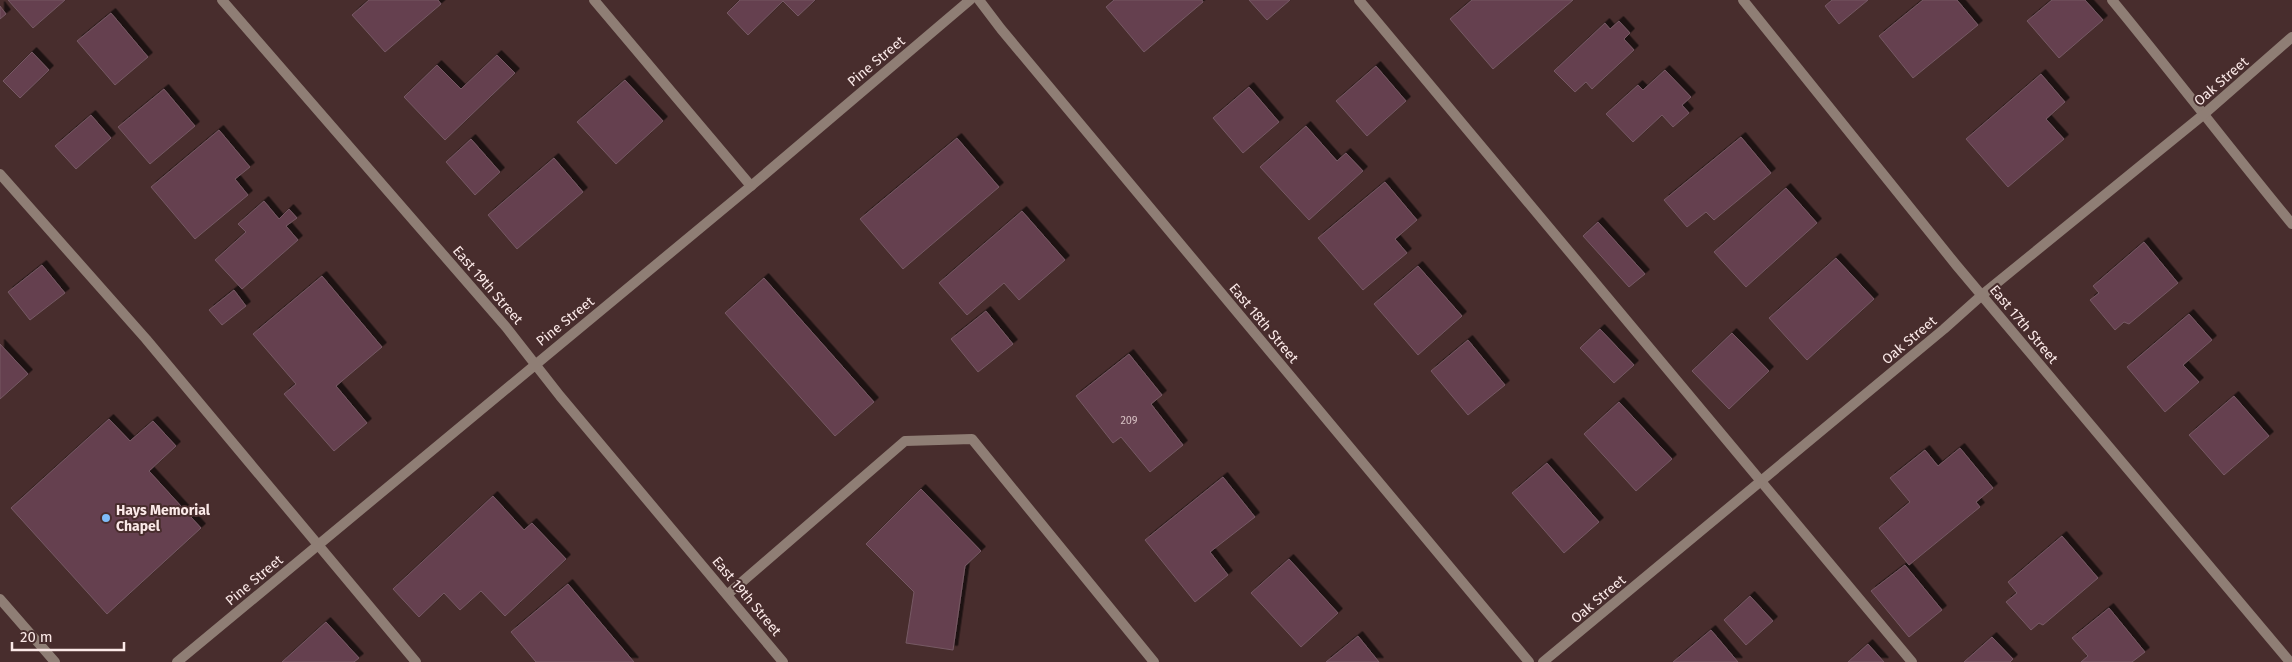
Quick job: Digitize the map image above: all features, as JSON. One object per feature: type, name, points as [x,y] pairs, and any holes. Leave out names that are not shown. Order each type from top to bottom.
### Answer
[{"type":"street","name":"East 19th Street","points":[[222,0],[506,326],[534,364],[783,662]]},
{"type":"street","points":[[594,0],[751,186]]},
{"type":"street","name":"Pine Street","points":[[177,662],[534,364],[751,186],[970,0]]},
{"type":"street","name":"East 18th Street","points":[[980,0],[1001,29],[1529,662]]},
{"type":"street","points":[[1360,0],[1759,481],[1912,662]]},
{"type":"street","name":"East 17th Street","points":[[1743,0],[1982,295],[2290,662]]},
{"type":"street","points":[[2112,0],[2180,82],[2203,115],[2292,224]]},
{"type":"street","name":"Oak Street","points":[[1543,662],[1944,329],[1982,295],[2203,115],[2292,37]]},
{"type":"street","points":[[0,174],[146,339],[416,662]]},
{"type":"street","points":[[728,594],[905,441],[972,439],[1154,662]]},
{"type":"street","points":[[0,599],[55,662]]},
{"type":"building","points":[[8,0],[65,0],[33,28]]},
{"type":"building","points":[[369,0],[438,0],[441,4],[385,52],[352,15]]},
{"type":"building","points":[[740,0],[815,0],[798,16],[783,1],[748,35],[727,13]]},
{"type":"building","points":[[1114,0],[1202,0],[1203,2],[1144,52],[1106,7]]},
{"type":"building","points":[[1249,0],[1290,0],[1267,20]]},
{"type":"building","points":[[1472,0],[1573,0],[1493,69],[1450,19]]},
{"type":"building","points":[[1832,0],[1868,0],[1839,24],[1825,6]]},
{"type":"building","points":[[1923,0],[1957,0],[1978,25],[1913,78],[1879,36]]},
{"type":"building","points":[[2052,0],[2085,0],[2103,20],[2059,58],[2027,21]]},
{"type":"building","points":[[0,6],[6,14],[0,19]]},
{"type":"building","points":[[111,13],[148,57],[115,85],[77,41]]},
{"type":"building","points":[[1619,21],[1630,33],[1624,39],[1634,50],[1592,89],[1586,82],[1575,92],[1554,71],[1605,23],[1610,29]]},
{"type":"building","points":[[32,52],[49,70],[20,98],[3,81]]},
{"type":"building","points":[[497,55],[515,73],[445,140],[404,97],[437,65],[461,89]]},
{"type":"building","points":[[1376,66],[1406,101],[1367,136],[1336,101]]},
{"type":"building","points":[[1665,70],[1691,97],[1682,105],[1689,113],[1673,127],[1662,115],[1633,142],[1606,114],[1638,85],[1643,90]]},
{"type":"building","points":[[2041,74],[2065,102],[2046,119],[2064,139],[2008,187],[1966,139]]},
{"type":"building","points":[[625,80],[663,121],[616,164],[577,122]]},
{"type":"building","points":[[1249,87],[1279,122],[1243,153],[1213,118]]},
{"type":"building","points":[[164,89],[195,126],[150,164],[118,127]]},
{"type":"building","points":[[91,115],[111,138],[76,169],[55,146]]},
{"type":"building","points":[[1306,126],[1337,161],[1346,153],[1363,171],[1309,220],[1260,167]]},
{"type":"building","points":[[219,130],[250,167],[235,179],[248,195],[195,239],[151,187]]},
{"type":"building","points":[[1741,137],[1771,173],[1714,220],[1706,212],[1687,227],[1664,200]]},
{"type":"building","points":[[957,138],[999,187],[903,269],[860,219]]},
{"type":"building","points":[[471,139],[500,172],[475,195],[446,162]]},
{"type":"building","points":[[554,158],[583,192],[517,249],[488,215]]},
{"type":"building","points":[[1385,182],[1417,220],[1395,239],[1407,253],[1363,290],[1318,238]]},
{"type":"building","points":[[1786,188],[1817,223],[1746,287],[1714,252]]},
{"type":"building","points":[[264,201],[279,219],[289,209],[297,218],[286,226],[298,240],[242,289],[215,260],[246,232],[238,224]]},
{"type":"building","points":[[1022,211],[1065,260],[1019,300],[1004,283],[967,315],[939,283]]},
{"type":"building","points":[[1598,222],[1645,274],[1629,287],[1583,236]]},
{"type":"building","points":[[2144,242],[2178,283],[2129,324],[2124,322],[2115,330],[2090,300],[2099,293],[2093,286]]},
{"type":"building","points":[[1836,258],[1874,299],[1807,360],[1769,318]]},
{"type":"building","points":[[42,265],[65,293],[30,320],[8,292]]},
{"type":"building","points":[[1418,266],[1462,316],[1418,355],[1374,304]]},
{"type":"building","points":[[322,276],[382,347],[336,386],[367,423],[334,451],[284,394],[296,384],[253,334]]},
{"type":"building","points":[[764,278],[874,402],[835,436],[725,313]]},
{"type":"building","points":[[234,290],[246,306],[222,325],[209,310]]},
{"type":"building","points":[[986,311],[1013,344],[978,372],[951,339]]},
{"type":"building","points":[[2189,314],[2212,340],[2183,365],[2199,382],[2165,412],[2127,367]]},
{"type":"building","points":[[1600,329],[1634,365],[1614,383],[1580,348]]},
{"type":"building","points":[[1732,333],[1769,371],[1729,409],[1692,371]]},
{"type":"building","points":[[1468,340],[1505,385],[1468,415],[1431,371]]},
{"type":"building","points":[[0,344],[28,374],[0,399]]},
{"type":"building","points":[[1129,354],[1162,395],[1151,404],[1183,445],[1150,472],[1121,437],[1113,443],[1076,396]]},
{"type":"building","points":[[2234,396],[2269,436],[2224,475],[2189,435]]},
{"type":"building","points":[[1619,402],[1672,459],[1636,491],[1584,434]]},
{"type":"building","name":"Hays Memorial Chapel","points":[[109,419],[130,441],[153,421],[176,446],[149,471],[201,528],[107,614],[11,508]]},
{"type":"building","points":[[1960,448],[1993,488],[1976,502],[1980,507],[1909,565],[1879,528],[1910,502],[1890,478],[1925,450],[1938,466]]},
{"type":"building","points":[[1547,463],[1599,522],[1564,553],[1512,493]]},
{"type":"building","points":[[1223,477],[1255,517],[1210,552],[1228,575],[1195,602],[1145,540]]},
{"type":"building","points":[[921,489],[981,551],[965,566],[953,650],[906,643],[914,592],[866,544]]},
{"type":"building","points":[[493,496],[524,530],[532,523],[566,559],[505,616],[481,591],[460,610],[444,593],[419,617],[393,589]]},
{"type":"building","points":[[2062,536],[2098,578],[2043,625],[2039,623],[2031,630],[2006,602],[2017,593],[2008,582]]},
{"type":"building","points":[[1289,559],[1338,613],[1301,647],[1251,593]]},
{"type":"building","points":[[1905,565],[1942,610],[1909,637],[1871,591]]},
{"type":"building","points":[[568,584],[634,662],[536,662],[511,632]]},
{"type":"building","points":[[1750,596],[1773,621],[1746,645],[1724,620]]},
{"type":"building","points":[[2109,608],[2145,652],[2132,662],[2081,662],[2088,656],[2072,638]]},
{"type":"building","points":[[326,622],[359,658],[354,662],[282,662]]},
{"type":"building","points":[[1711,630],[1738,662],[1673,662]]},
{"type":"building","points":[[1358,636],[1379,662],[1326,662]]},
{"type":"building","points":[[1992,637],[2013,659],[2010,662],[1964,662]]},
{"type":"building","points":[[1868,644],[1884,662],[1848,662]]},
{"type":"place","name":"Hays Memorial Chapel","points":[[106,518]]}]
